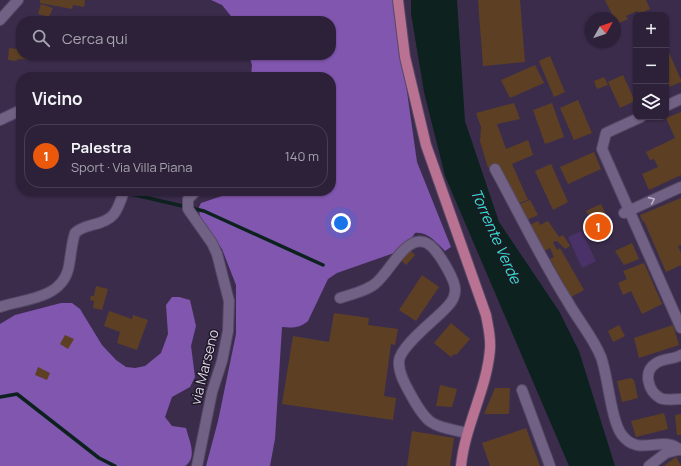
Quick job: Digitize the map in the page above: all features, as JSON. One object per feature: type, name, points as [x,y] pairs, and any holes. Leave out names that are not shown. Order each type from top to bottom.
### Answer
[{"type":"main road","points":[[398,0],[405,57],[426,145],[481,300],[490,333],[487,371],[467,433],[461,466]]},
{"type":"street","points":[[0,20],[18,0]]},
{"type":"street","points":[[669,105],[681,99]]},
{"type":"street","points":[[0,120],[16,112]]},
{"type":"street","points":[[634,120],[606,133],[602,149],[626,211],[681,328]]},
{"type":"street","points":[[494,169],[568,302],[600,356],[612,408],[621,434],[639,446],[668,443],[674,444],[680,449]]},
{"type":"street","points":[[626,211],[681,187]]},
{"type":"street","points":[[0,307],[44,295],[55,290],[67,271],[75,233],[83,228],[104,222],[114,215],[118,210],[122,196]]},
{"type":"street","name":"via Marseno","points":[[191,196],[188,199],[188,209],[212,243],[217,254],[229,301],[228,331],[222,362],[212,392],[197,466]]},
{"type":"street","points":[[340,298],[376,284],[406,248],[416,242],[422,241],[432,247],[452,278],[455,293],[451,304],[406,348],[399,359],[400,370],[411,396],[428,422],[440,427],[467,433]]},
{"type":"street","points":[[681,355],[659,361],[649,370],[648,378],[653,392],[659,398],[666,400],[681,399]]},
{"type":"street","points":[[522,390],[550,466]]},
{"type":"street","points":[[649,466],[666,453],[680,449]]},
{"type":"shaded area","points":[[211,0],[394,0],[417,162],[451,247],[445,251],[428,236],[415,233],[407,245],[394,253],[337,273],[328,279],[308,321],[296,327],[282,327],[275,439],[270,466],[206,466],[218,421],[236,334],[236,285],[222,249],[200,219],[199,207],[201,203],[222,196],[336,196],[336,72],[251,72],[250,60],[336,60],[336,16],[231,16],[222,5]]},
{"type":"shaded area","points":[[581,231],[596,261],[582,268],[568,237]]},
{"type":"shaded area","points":[[172,297],[190,300],[196,326],[191,346],[195,377],[190,387],[172,397],[165,417],[172,426],[186,428],[192,448],[189,463],[185,466],[0,466],[0,324],[15,315],[61,303],[72,303],[80,309],[102,345],[116,360],[126,367],[135,368],[145,366],[161,353],[168,334],[166,305]]},
{"type":"water","name":"Torrente Verde","points":[[411,0],[457,0],[465,121],[499,222],[559,311],[579,351],[615,466],[569,466],[445,176],[424,92],[411,14]]},
{"type":"building","points":[[40,0],[85,0],[84,7],[73,5],[72,9],[40,3]]},
{"type":"building","points":[[478,0],[520,0],[525,62],[483,66]]},
{"type":"building","points":[[605,0],[646,0],[650,9],[643,12],[633,12],[626,16],[628,19],[621,22],[621,12],[611,12]]},
{"type":"building","points":[[41,4],[53,8],[49,16],[38,14]]},
{"type":"building","points":[[9,48],[16,49],[17,61],[8,60]]},
{"type":"building","points":[[669,53],[681,80],[681,82],[669,87]]},
{"type":"building","points":[[550,56],[565,92],[554,97],[539,61]]},
{"type":"building","points":[[535,65],[544,83],[510,98],[501,80]]},
{"type":"building","points":[[623,75],[633,97],[633,102],[620,108],[608,82]]},
{"type":"building","points":[[604,77],[608,85],[597,89],[594,81]]},
{"type":"building","points":[[578,100],[592,133],[574,140],[560,108]]},
{"type":"building","points":[[514,103],[520,119],[497,124],[506,149],[528,140],[533,155],[512,164],[528,200],[516,204],[495,165],[488,168],[480,141],[481,127],[476,113]]},
{"type":"building","points":[[552,103],[564,137],[545,144],[533,110]]},
{"type":"building","points":[[681,112],[681,175],[649,190],[642,174],[658,167],[654,159],[650,160],[646,152],[675,138],[667,120],[669,120],[669,117]]},
{"type":"building","points":[[594,152],[601,169],[568,184],[560,167]]},
{"type":"building","points":[[551,164],[568,202],[553,210],[535,171]]},
{"type":"building","points":[[681,198],[681,245],[678,246],[681,253],[681,265],[666,272],[640,215]]},
{"type":"building","points":[[530,200],[538,215],[524,221],[517,205]]},
{"type":"building","points":[[601,204],[614,232],[599,239],[596,233],[589,236],[583,222],[590,218],[586,211]]},
{"type":"building","points":[[538,221],[540,225],[548,221],[559,237],[563,235],[570,246],[565,249],[557,241],[553,242],[557,250],[560,248],[584,290],[571,297],[550,259],[554,257],[550,248],[543,252],[530,225]]},
{"type":"building","points":[[632,243],[639,259],[624,265],[615,251]]},
{"type":"building","points":[[410,250],[415,255],[406,265],[401,260]]},
{"type":"building","points":[[644,263],[662,304],[642,314],[631,291],[623,295],[618,283],[627,279],[623,271]]},
{"type":"building","points":[[422,275],[439,287],[416,321],[399,310]]},
{"type":"building","points":[[96,286],[108,289],[102,310],[93,308],[94,301],[90,300],[91,296],[94,296]]},
{"type":"building","points":[[109,311],[132,319],[133,315],[148,320],[137,350],[117,343],[120,332],[104,326]]},
{"type":"building","points":[[334,313],[369,318],[368,325],[398,329],[395,345],[391,344],[384,396],[396,398],[393,420],[282,404],[293,336],[329,342]]},
{"type":"building","points":[[451,323],[470,339],[456,355],[454,354],[451,357],[434,343]]},
{"type":"building","points":[[619,325],[625,336],[613,342],[608,331]]},
{"type":"building","points":[[673,325],[679,345],[639,358],[634,338]]},
{"type":"building","points":[[65,335],[74,339],[68,349],[60,344]]},
{"type":"building","points":[[38,367],[50,373],[47,380],[35,375]]},
{"type":"building","points":[[631,378],[634,380],[638,398],[622,402],[617,381]]},
{"type":"building","points":[[440,385],[457,389],[452,407],[436,406]]},
{"type":"building","points":[[495,388],[510,388],[509,414],[484,414]]},
{"type":"building","points":[[664,413],[668,429],[636,437],[631,421]]},
{"type":"building","points":[[681,414],[681,435],[677,435],[675,415]]},
{"type":"building","points":[[526,428],[540,466],[490,466],[482,443]]},
{"type":"building","points":[[412,431],[454,438],[450,466],[407,466]]},
{"type":"building","points":[[676,457],[681,466],[664,466]]},
{"type":"waterway","points":[[140,196],[204,211],[323,265]]},
{"type":"waterway","points":[[0,397],[17,394],[99,458],[115,466]]},
{"type":"place","name":"Palestra","points":[[598,227]]}]
